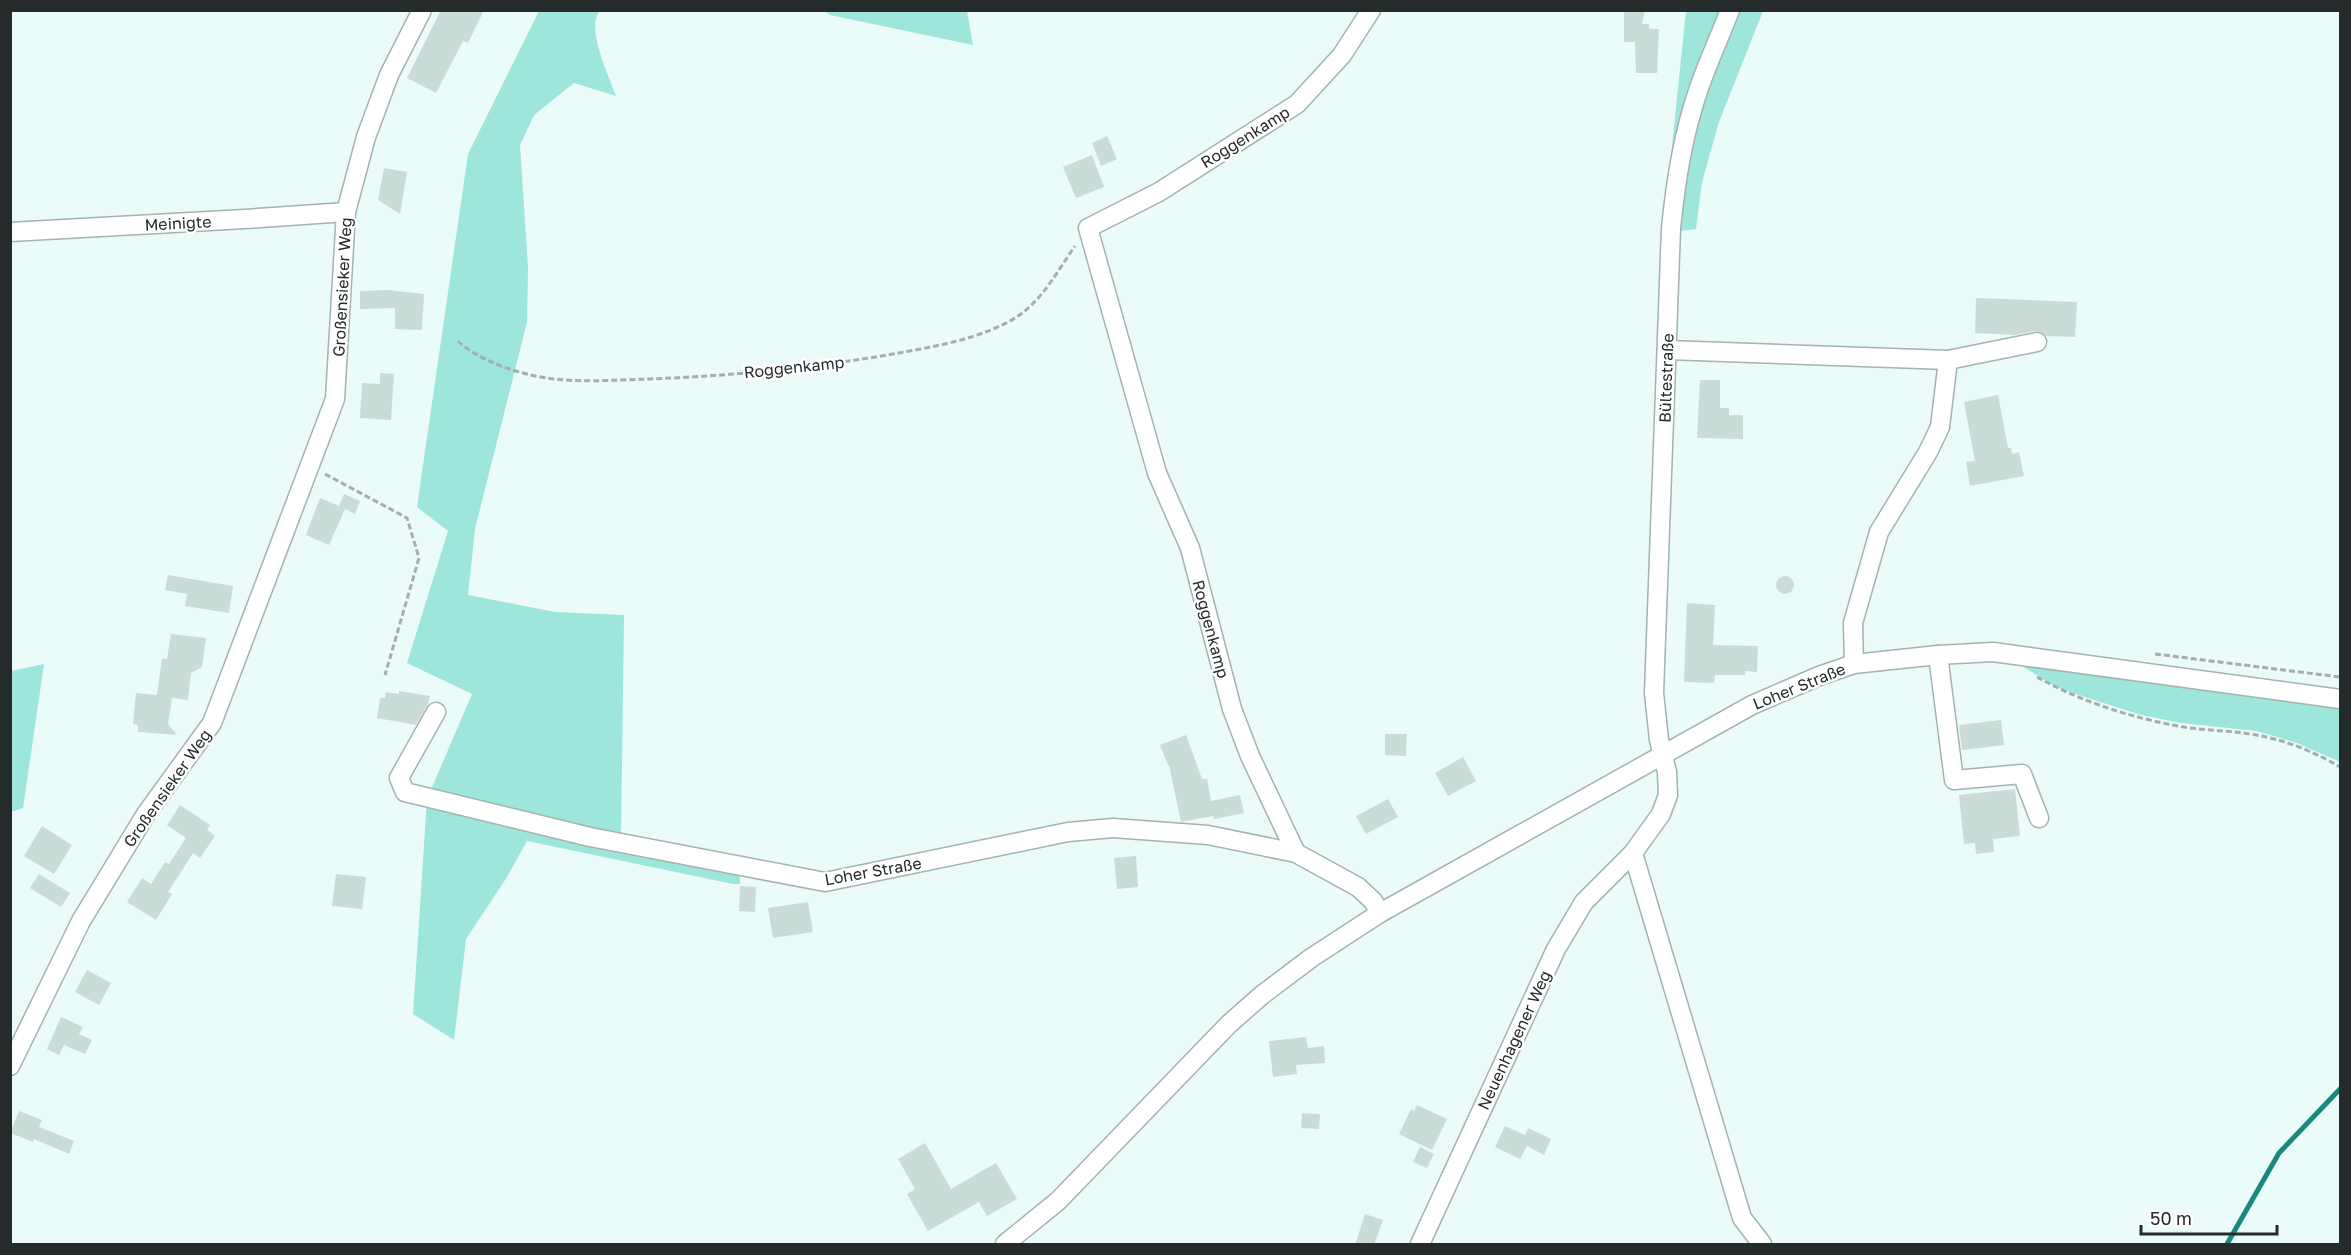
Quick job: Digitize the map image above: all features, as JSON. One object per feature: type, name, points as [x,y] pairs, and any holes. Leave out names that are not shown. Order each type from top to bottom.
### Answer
[{"type":"street","name":"Großensieker Weg","points":[[12,1059],[81,921],[146,813],[212,723],[335,399],[346,212],[366,137],[389,75],[422,10]]},
{"type":"street","name":"Roggenkamp","points":[[1296,853],[1250,756],[1232,709],[1190,548],[1158,473],[1088,228],[1159,192],[1297,104],[1342,55],[1371,10]]},
{"type":"street","name":"Bültestraße","points":[[1662,754],[1654,693],[1671,228],[1676,178],[1686,132],[1699,86],[1730,10]]},
{"type":"street","name":"Meinigte","points":[[10,232],[346,212]]},
{"type":"street","points":[[1666,350],[1948,360],[2037,342]]},
{"type":"street","points":[[1854,664],[1853,623],[1879,532],[1928,452],[1940,427],[1948,360]]},
{"type":"street","name":"Loher Straße","points":[[1005,1245],[1058,1201],[1229,1024],[1311,958],[1380,913],[1662,754],[1752,705],[1819,676],[1854,664],[1993,652],[2340,699]]},
{"type":"street","points":[[1938,655],[1954,780],[2022,774],[2039,818]]},
{"type":"street","name":"Loher Straße","points":[[436,712],[399,778],[405,792],[590,837],[825,882],[1068,832],[1113,828],[1208,836],[1296,853],[1358,887],[1380,913]]},
{"type":"street","name":"Neuenhagener Weg","points":[[1420,1245],[1556,949],[1584,902],[1633,853],[1660,814],[1668,795],[1667,772],[1662,754]]},
{"type":"street","points":[[1633,853],[1742,1218],[1762,1245]]},
{"type":"path","name":"Roggenkamp","points":[[458,341],[469,352],[530,375],[597,381],[678,378],[867,359],[927,348],[991,331],[1013,320],[1043,294],[1088,228]]},
{"type":"path","points":[[310,465],[406,518],[419,558],[385,675]]},
{"type":"path","points":[[2032,674],[2061,690],[2139,718],[2180,727],[2255,735],[2297,746],[2340,767]]},
{"type":"green space","points":[[539,11],[600,11],[596,18],[597,40],[616,96],[574,83],[534,115],[520,145],[528,268],[527,322],[475,529],[468,595],[555,612],[624,615],[621,836],[739,859],[740,884],[527,841],[507,877],[466,939],[454,1040],[413,1014],[427,799],[472,694],[407,663],[448,531],[417,507],[468,154]]},
{"type":"green space","points":[[825,11],[967,11],[973,45],[830,15]]},
{"type":"green space","points":[[1686,11],[1763,11],[1719,122],[1702,182],[1696,229],[1663,233]]},
{"type":"green space","points":[[1990,646],[2340,689],[2340,762],[2297,743],[2257,731],[2181,723],[2141,715],[2094,700],[2056,687]]},
{"type":"green space","points":[[44,664],[23,808],[11,812],[11,671]]},
{"type":"building","points":[[441,10],[484,10],[468,43],[463,41],[436,93],[407,78]]},
{"type":"building","points":[[1624,10],[1645,10],[1642,24],[1649,24],[1649,29],[1659,29],[1657,73],[1636,73],[1635,42],[1624,42]]},
{"type":"building","points":[[1107,136],[1117,159],[1101,166],[1092,143]]},
{"type":"building","points":[[1092,155],[1104,187],[1076,198],[1063,167]]},
{"type":"building","points":[[384,168],[407,172],[400,214],[378,200]]},
{"type":"building","points":[[388,290],[424,294],[422,330],[395,329],[395,308],[360,309],[360,291]]},
{"type":"building","points":[[1976,298],[2077,302],[2075,337],[2046,336],[2035,331],[2015,335],[1975,333]]},
{"type":"building","points":[[380,373],[394,374],[391,420],[360,418],[362,383],[380,384]]},
{"type":"building","points":[[1700,380],[1720,380],[1720,408],[1729,408],[1729,415],[1743,415],[1743,439],[1697,438]]},
{"type":"building","points":[[1998,395],[2008,448],[2011,448],[2012,454],[2019,452],[2024,476],[1970,486],[1966,462],[1975,461],[1964,402]]},
{"type":"building","points":[[344,494],[360,501],[355,514],[345,509],[329,545],[306,535],[320,498],[339,506]]},
{"type":"building","points":[[168,575],[233,586],[229,613],[185,606],[187,594],[165,590]]},
{"type":"building","points":[[1781,576],[1789,576],[1794,581],[1792,592],[1781,594],[1776,589],[1776,581]]},
{"type":"building","points":[[1687,603],[1715,605],[1713,645],[1758,646],[1757,672],[1745,671],[1745,675],[1715,675],[1714,683],[1684,682]]},
{"type":"building","points":[[171,634],[206,638],[202,667],[191,673],[188,700],[172,698],[168,724],[177,735],[138,732],[138,725],[133,724],[136,693],[157,695],[162,658],[167,659]]},
{"type":"building","points":[[399,691],[430,696],[416,725],[377,718],[380,698],[385,698],[386,692],[399,694]]},
{"type":"building","points":[[2001,720],[2004,745],[1962,750],[1959,725]]},
{"type":"building","points":[[1385,734],[1407,734],[1406,756],[1385,755]]},
{"type":"building","points":[[1186,735],[1202,779],[1207,779],[1211,801],[1240,795],[1244,813],[1181,822],[1169,765],[1160,745]]},
{"type":"building","points":[[1463,757],[1476,781],[1448,796],[1435,773]]},
{"type":"building","points":[[2015,789],[2020,836],[1993,839],[1994,852],[1976,854],[1975,843],[1964,844],[1959,795]]},
{"type":"building","points":[[1388,799],[1398,817],[1366,834],[1356,816]]},
{"type":"building","points":[[180,805],[210,825],[207,830],[215,836],[200,858],[193,853],[168,892],[172,894],[156,920],[127,902],[142,878],[151,884],[165,862],[169,864],[186,838],[167,825]]},
{"type":"building","points":[[42,826],[72,845],[54,874],[24,856]]},
{"type":"building","points":[[1136,856],[1138,887],[1117,889],[1114,858]]},
{"type":"building","points":[[39,874],[70,893],[61,907],[30,888]]},
{"type":"building","points":[[336,874],[366,877],[362,909],[332,906]]},
{"type":"building","points":[[740,886],[756,887],[755,912],[739,911]]},
{"type":"building","points":[[808,902],[813,932],[773,938],[768,908]]},
{"type":"building","points":[[87,970],[111,983],[99,1005],[75,992]]},
{"type":"building","points":[[61,1017],[83,1027],[79,1034],[92,1040],[85,1054],[64,1045],[59,1055],[47,1049]]},
{"type":"building","points":[[1306,1037],[1308,1048],[1324,1046],[1325,1063],[1296,1065],[1297,1074],[1273,1077],[1269,1041]]},
{"type":"building","points":[[1417,1105],[1447,1119],[1432,1150],[1399,1134],[1411,1109],[1414,1111]]},
{"type":"building","points":[[19,1111],[42,1120],[39,1127],[74,1141],[69,1154],[34,1139],[33,1142],[10,1133]]},
{"type":"building","points":[[1302,1113],[1320,1114],[1319,1129],[1301,1128]]},
{"type":"building","points":[[1505,1126],[1525,1135],[1528,1128],[1551,1139],[1544,1155],[1527,1146],[1520,1159],[1495,1147]]},
{"type":"building","points":[[925,1143],[951,1189],[996,1163],[1017,1199],[987,1216],[979,1202],[928,1231],[907,1194],[915,1189],[898,1159]]},
{"type":"building","points":[[1420,1147],[1434,1154],[1427,1168],[1413,1162]]},
{"type":"building","points":[[1365,1214],[1383,1220],[1374,1245],[1355,1245]]},
{"type":"waterway","points":[[2227,1244],[2279,1153],[2340,1089]]}]
